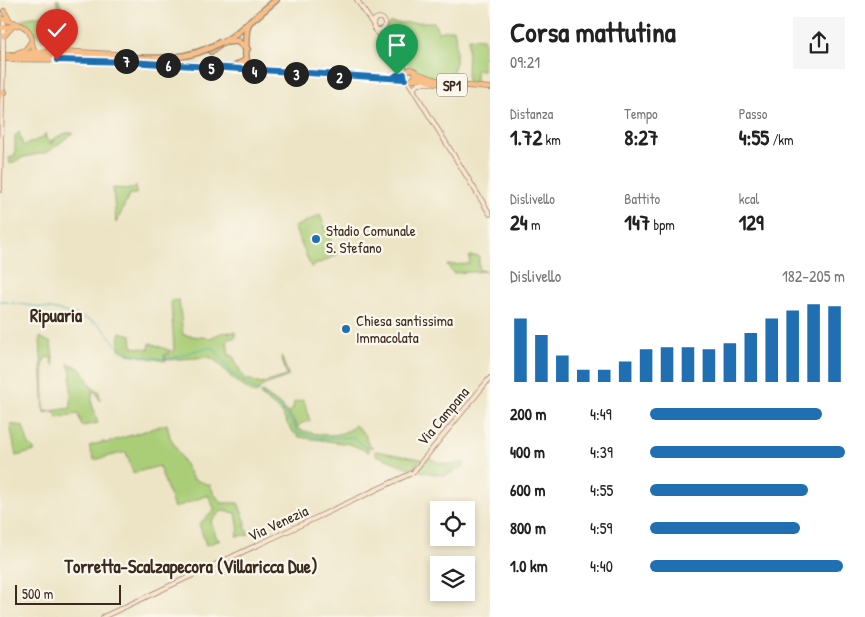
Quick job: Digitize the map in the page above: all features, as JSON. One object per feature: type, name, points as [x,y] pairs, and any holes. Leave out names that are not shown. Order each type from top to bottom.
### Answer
[{"type":"highway","points":[[0,56],[172,61],[192,58],[211,51],[274,0]]},
{"type":"highway","points":[[222,43],[274,0]]},
{"type":"highway","points":[[248,68],[245,61],[245,30],[252,19]]},
{"type":"highway","points":[[36,56],[161,60],[180,58],[199,53],[222,43],[236,41],[246,49]]},
{"type":"highway","points":[[0,56],[80,57]]},
{"type":"highway","points":[[234,67],[245,61]]},
{"type":"main road","points":[[358,0],[370,15],[385,22],[382,34],[390,48],[410,69],[416,72],[412,86]]},
{"type":"main road","points":[[358,0],[399,70],[394,77]]},
{"type":"main road","points":[[4,11],[12,24]]},
{"type":"main road","points":[[2,18],[12,24],[21,25],[29,31],[36,56]]},
{"type":"main road","points":[[0,190],[4,45],[2,18]]},
{"type":"main road","points":[[372,23],[378,18]]},
{"type":"main road","points":[[2,28],[12,24]]},
{"type":"main road","points":[[2,38],[12,24]]},
{"type":"main road","points":[[375,29],[383,28]]},
{"type":"main road","points":[[0,56],[25,50],[32,41]]},
{"type":"main road","points":[[17,53],[36,56],[62,52],[143,56],[159,58],[173,63],[405,77]]},
{"type":"main road","points":[[390,53],[404,67],[405,77],[490,214]]},
{"type":"main road","points":[[0,56],[36,56],[414,79]]},
{"type":"main road","points":[[405,77],[410,69]]},
{"type":"main road","name":"SP1","points":[[416,72],[439,81],[490,87]]},
{"type":"main road","points":[[0,84],[3,78]]},
{"type":"main road","name":"SP1","points":[[414,79],[420,78],[435,83],[490,87]]},
{"type":"main road","points":[[414,91],[418,83],[435,83]]},
{"type":"main road","points":[[0,100],[2,106],[0,156]]},
{"type":"main road","name":"Via Campana","points":[[412,472],[490,378]]},
{"type":"main road","name":"Via Venezia","points":[[103,617],[412,472]]},
{"type":"green space","points":[[56,0],[59,0],[66,34],[43,40],[23,24],[22,19],[60,12]]},
{"type":"green space","points":[[434,22],[438,32],[454,29],[455,36],[456,56],[454,69],[449,76],[442,79],[424,75],[406,63],[383,34],[389,23]]},
{"type":"green space","points":[[468,38],[484,39],[483,70],[476,70],[476,82],[467,82]]},
{"type":"green space","points":[[19,132],[23,146],[44,137],[45,133],[47,141],[52,140],[53,142],[49,143],[51,144],[54,143],[53,139],[66,133],[73,133],[48,152],[24,157],[10,164],[9,158],[15,156],[15,136]]},
{"type":"green space","points":[[136,185],[136,194],[130,194],[116,223],[113,188],[132,189]]},
{"type":"green space","name":"Stadio Comunale S. Stefano","points":[[320,215],[337,255],[311,267],[294,227]]},
{"type":"green space","points":[[470,256],[479,256],[479,270],[490,271],[453,273],[447,265],[469,264]]},
{"type":"green space","points":[[179,300],[183,335],[210,338],[221,333],[235,332],[236,337],[227,340],[229,355],[233,356],[243,377],[261,384],[287,376],[281,356],[289,376],[264,385],[255,394],[234,380],[217,362],[209,357],[166,360],[165,356],[172,353],[174,348],[171,301]]},
{"type":"green space","points":[[120,332],[131,335],[132,347],[149,349],[150,343],[171,351],[164,355],[165,361],[129,354],[119,349]]},
{"type":"green space","points":[[40,337],[51,343],[54,366],[50,357],[45,358],[43,364],[44,412],[71,408],[71,372],[68,364],[73,365],[80,369],[92,388],[99,391],[100,401],[96,392],[92,392],[92,404],[98,423],[82,426],[78,414],[57,418],[55,411],[44,413]]},
{"type":"green space","points":[[262,392],[282,406],[298,429],[328,435],[343,433],[355,425],[365,434],[368,444],[373,447],[367,447],[369,452],[350,444],[299,437],[291,430],[281,412],[261,396]]},
{"type":"green space","points":[[304,400],[310,421],[302,423],[298,427],[288,412],[293,409],[294,402]]},
{"type":"green space","points":[[10,424],[23,426],[28,443],[35,451],[16,456]]},
{"type":"green space","points":[[167,424],[170,437],[193,479],[210,485],[214,494],[222,503],[238,503],[249,535],[236,536],[239,530],[236,513],[222,511],[211,521],[217,539],[221,540],[206,545],[199,524],[215,510],[208,495],[174,508],[159,466],[133,473],[126,452],[94,460],[89,446],[103,442],[106,443]]},
{"type":"green space","points":[[375,451],[421,459],[412,469],[376,455]]},
{"type":"green space","points":[[428,457],[444,464],[463,462],[465,465],[445,476],[415,470]]},
{"type":"waterway","points":[[0,301],[61,311],[94,322],[121,349],[128,353],[163,359],[200,349],[214,348],[232,374],[281,407],[298,433],[322,438],[352,437],[369,450]]},
{"type":"place","name":"Stadio Comunale S. Stefano","points":[[316,239]]},
{"type":"place","name":"Chiesa santissima Immacolata","points":[[346,329]]},
{"type":"district","name":"Ripuaria","points":[[56,315]]},
{"type":"district","name":"Torretta-Scalzapecora (Villaricca Due)","points":[[191,566]]},
{"type":"route","points":[[57,60],[101,60],[341,77],[405,79],[404,74],[394,77],[397,75]]}]
